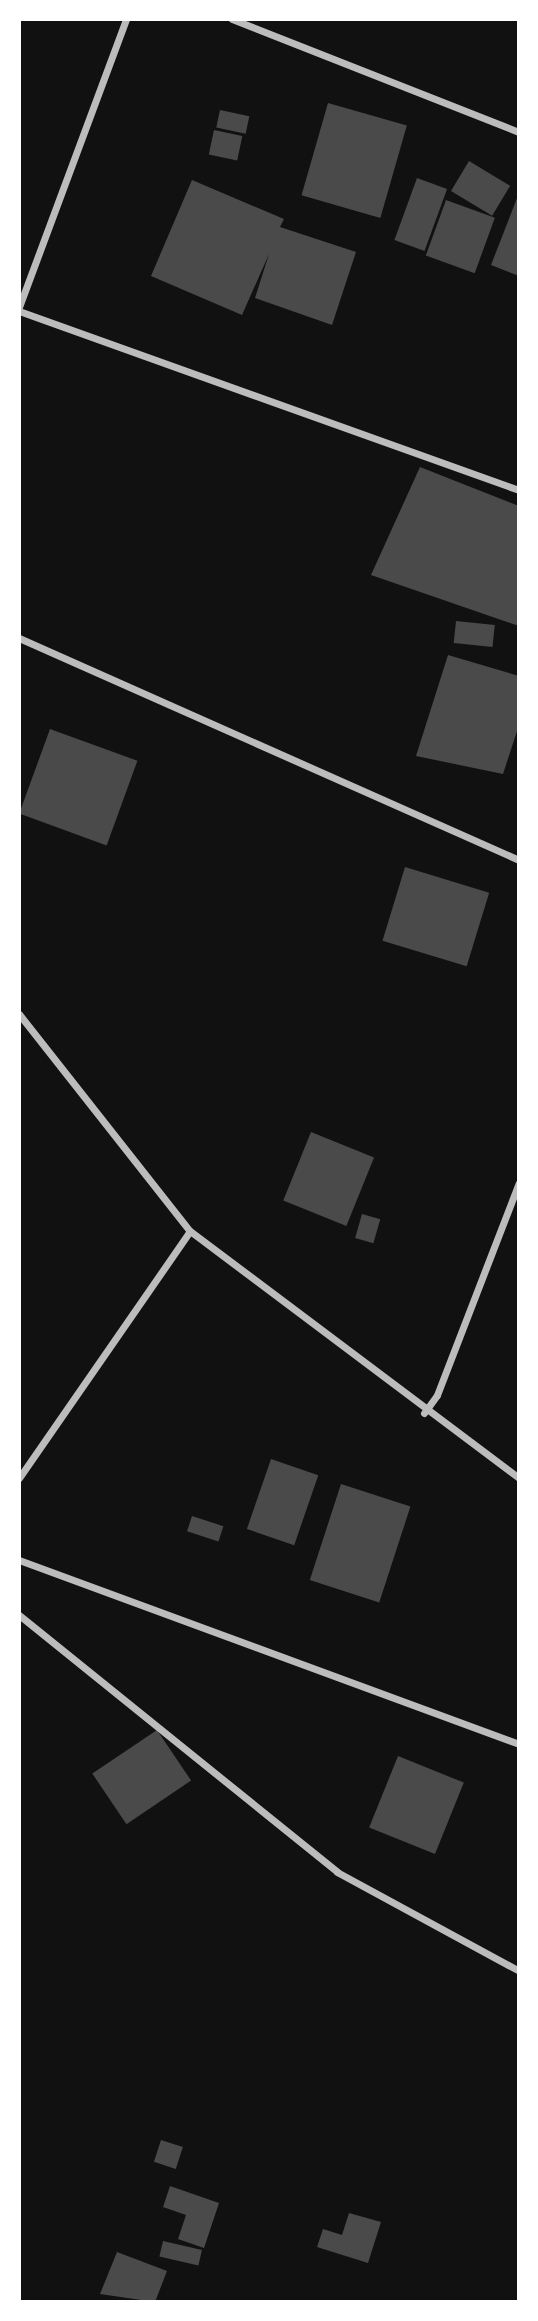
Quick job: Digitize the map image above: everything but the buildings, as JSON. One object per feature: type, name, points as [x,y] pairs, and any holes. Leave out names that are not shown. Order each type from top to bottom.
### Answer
[{"type":"street","points":[[126,19],[19,309],[519,490]]},
{"type":"street","points":[[232,19],[519,132]]},
{"type":"street","points":[[19,638],[519,860]]},
{"type":"street","points":[[19,1014],[190,1231],[424,1413],[519,1478]]},
{"type":"street","points":[[424,1413],[437,1395],[519,1183]]},
{"type":"street","points":[[19,1478],[190,1231]]},
{"type":"street","points":[[19,1560],[519,1744]]},
{"type":"street","points":[[19,1615],[337,1872],[519,1971]]}]
